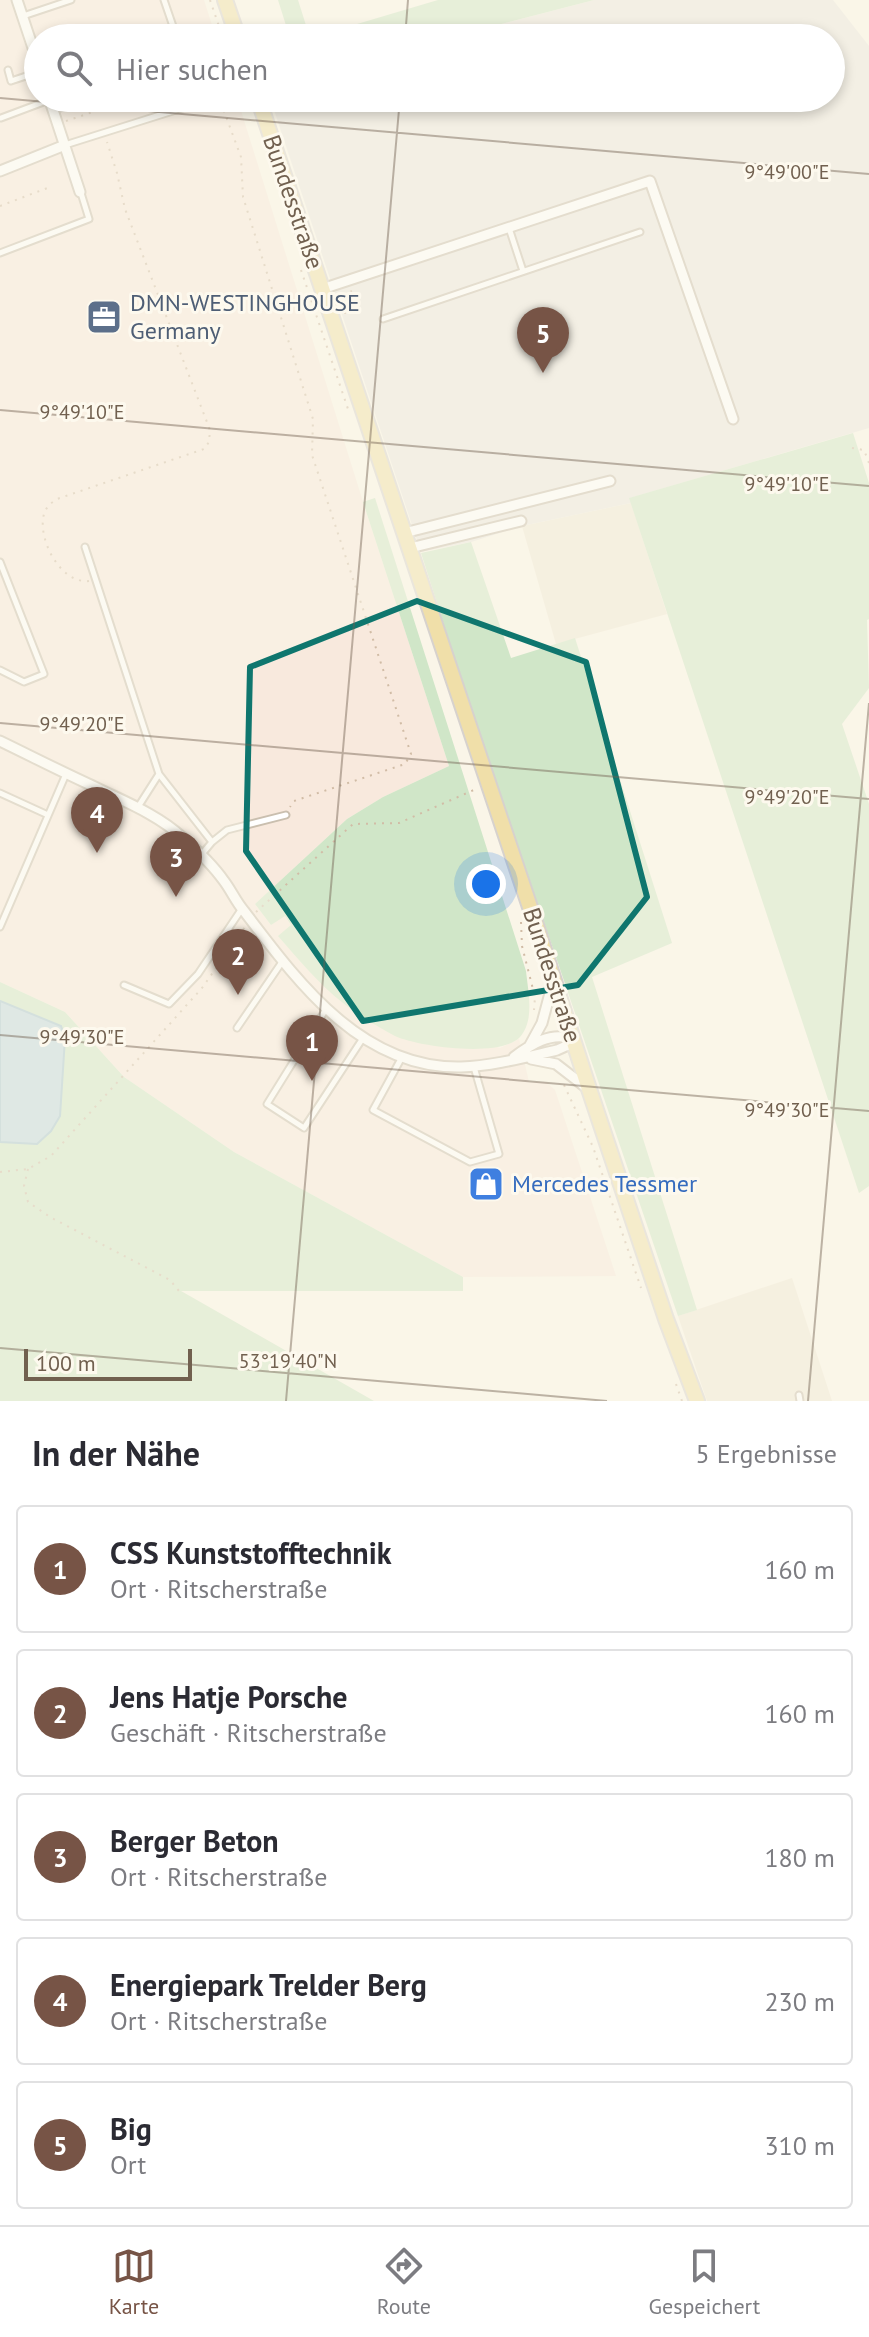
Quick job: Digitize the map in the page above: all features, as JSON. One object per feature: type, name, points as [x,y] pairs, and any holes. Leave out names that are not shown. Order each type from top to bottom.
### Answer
[{"type":"main road","points":[[225,0],[233,24]]},
{"type":"main road","name":"Bundesstraße","points":[[263,112],[666,1319],[697,1401]]},
{"type":"street","points":[[17,0],[26,24]]},
{"type":"street","points":[[54,112],[80,192]]},
{"type":"street","points":[[0,171],[65,145]]},
{"type":"street","points":[[322,289],[650,181],[733,419]]},
{"type":"street","points":[[404,533],[610,481]]},
{"type":"street","points":[[410,548],[521,521]]},
{"type":"street","points":[[0,741],[138,808],[179,834],[223,880],[282,962],[307,991],[364,1037],[402,1057],[433,1065],[474,1066],[511,1059],[557,1050],[572,1039],[553,1037],[530,1045],[511,1059]]},
{"type":"street","points":[[530,1045],[542,1023],[553,982]]},
{"type":"street","points":[[511,1059],[550,1061],[589,1089]]},
{"type":"lane","points":[[23,16],[71,0]]},
{"type":"lane","points":[[164,0],[172,24]]},
{"type":"lane","points":[[8,70],[11,81],[24,77]]},
{"type":"lane","points":[[1,118],[24,109]]},
{"type":"lane","points":[[65,145],[170,112]]},
{"type":"lane","points":[[0,253],[89,219],[80,192]]},
{"type":"lane","points":[[508,227],[523,271]]},
{"type":"lane","points":[[383,319],[640,232]]},
{"type":"lane","points":[[85,547],[159,774],[212,842]]},
{"type":"lane","points":[[0,562],[44,674],[24,682],[0,670]]},
{"type":"lane","points":[[0,927],[66,773]]},
{"type":"lane","points":[[138,808],[159,774]]},
{"type":"lane","points":[[0,793],[48,815]]},
{"type":"lane","points":[[201,855],[227,830],[286,815]]},
{"type":"lane","points":[[124,985],[169,1004],[198,974],[242,909]]},
{"type":"lane","points":[[237,1028],[282,962]]},
{"type":"lane","points":[[326,1009],[267,1104],[304,1128],[364,1037]]},
{"type":"lane","points":[[402,1057],[373,1110],[470,1162],[499,1154],[474,1066]]},
{"type":"path","points":[[210,0],[218,24]]},
{"type":"path","points":[[58,124],[94,112]]},
{"type":"path","points":[[225,112],[241,157],[243,197],[313,419],[312,455],[411,754],[405,764],[294,801],[286,815]]},
{"type":"path","points":[[96,579],[76,580],[54,561],[43,527],[48,506],[57,499],[204,449],[209,442],[210,430],[125,209],[104,133]]},
{"type":"path","points":[[0,206],[50,187]]},
{"type":"path","points":[[301,268],[350,416]]},
{"type":"path","points":[[333,322],[345,318],[349,292],[363,286]]},
{"type":"path","points":[[852,448],[864,450],[869,463]]},
{"type":"path","points":[[0,1172],[28,1169],[51,1156],[202,988],[263,904],[353,824],[399,823],[489,784]]},
{"type":"path","points":[[521,924],[522,946],[535,997],[534,1010]]},
{"type":"path","points":[[559,1078],[587,1131],[643,1293]]},
{"type":"path","points":[[28,1169],[24,1186],[28,1202],[50,1217],[170,1280],[179,1291]]},
{"type":"path","points":[[677,1386],[682,1401]]},
{"type":"highlighted area","points":[[417,601],[586,662],[647,897],[578,985],[363,1021],[246,851],[250,667]]},
{"type":"shaded area","points":[[0,0],[204,0],[212,24],[24,24],[24,112],[241,112],[449,766],[383,797],[347,819],[255,904],[271,925],[284,915],[291,925],[279,937],[344,1004],[500,1048],[519,1039],[529,1082],[546,1082],[555,1090],[616,1276],[463,1277],[234,1152],[124,1077],[65,1012],[0,982]]},
{"type":"shaded area","points":[[594,0],[833,0],[869,46],[869,428],[630,498],[631,503],[421,552],[275,112],[845,112],[845,24],[501,24]]},
{"type":"shaded area","points":[[631,503],[667,614],[556,644],[522,526]]},
{"type":"shaded area","points":[[792,1278],[832,1401],[707,1401],[678,1316]]},
{"type":"green space","points":[[278,0],[298,0],[306,24],[286,24]]},
{"type":"green space","points":[[438,0],[594,0],[501,24],[357,24]]},
{"type":"green space","points":[[853,433],[869,483],[869,688],[842,724],[869,804],[869,1186],[859,1193],[629,498]]},
{"type":"green space","points":[[375,498],[526,971],[529,1005],[525,1030],[510,1043],[496,1047],[478,1049],[422,1044],[395,1036],[375,1025],[326,988],[278,936],[291,925],[285,916],[271,925],[255,904],[347,819],[383,797],[449,766],[363,502]]},
{"type":"green space","points":[[471,542],[511,658],[575,638],[672,943],[592,977],[697,1310],[678,1316],[421,553]]},
{"type":"green space","points":[[0,982],[65,1012],[124,1077],[234,1152],[463,1277],[463,1291],[181,1291],[374,1401],[0,1401]]},
{"type":"water","points":[[0,1001],[61,1026],[65,1038],[60,1116],[51,1131],[37,1144],[0,1142]]},
{"type":"place","name":"DMN-WESTINGHOUSE Germany","points":[[104,317]]},
{"type":"place","name":"Big","points":[[543,373]]},
{"type":"place","name":"Energiepark Trelder Berg","points":[[97,853]]},
{"type":"place","name":"Berger Beton","points":[[176,897]]},
{"type":"place","name":"Jens Hatje Porsche","points":[[238,995]]},
{"type":"place","name":"CSS Kunststofftechnik","points":[[312,1081]]},
{"type":"place","name":"Mercedes Tessmer","points":[[486,1184]]}]
